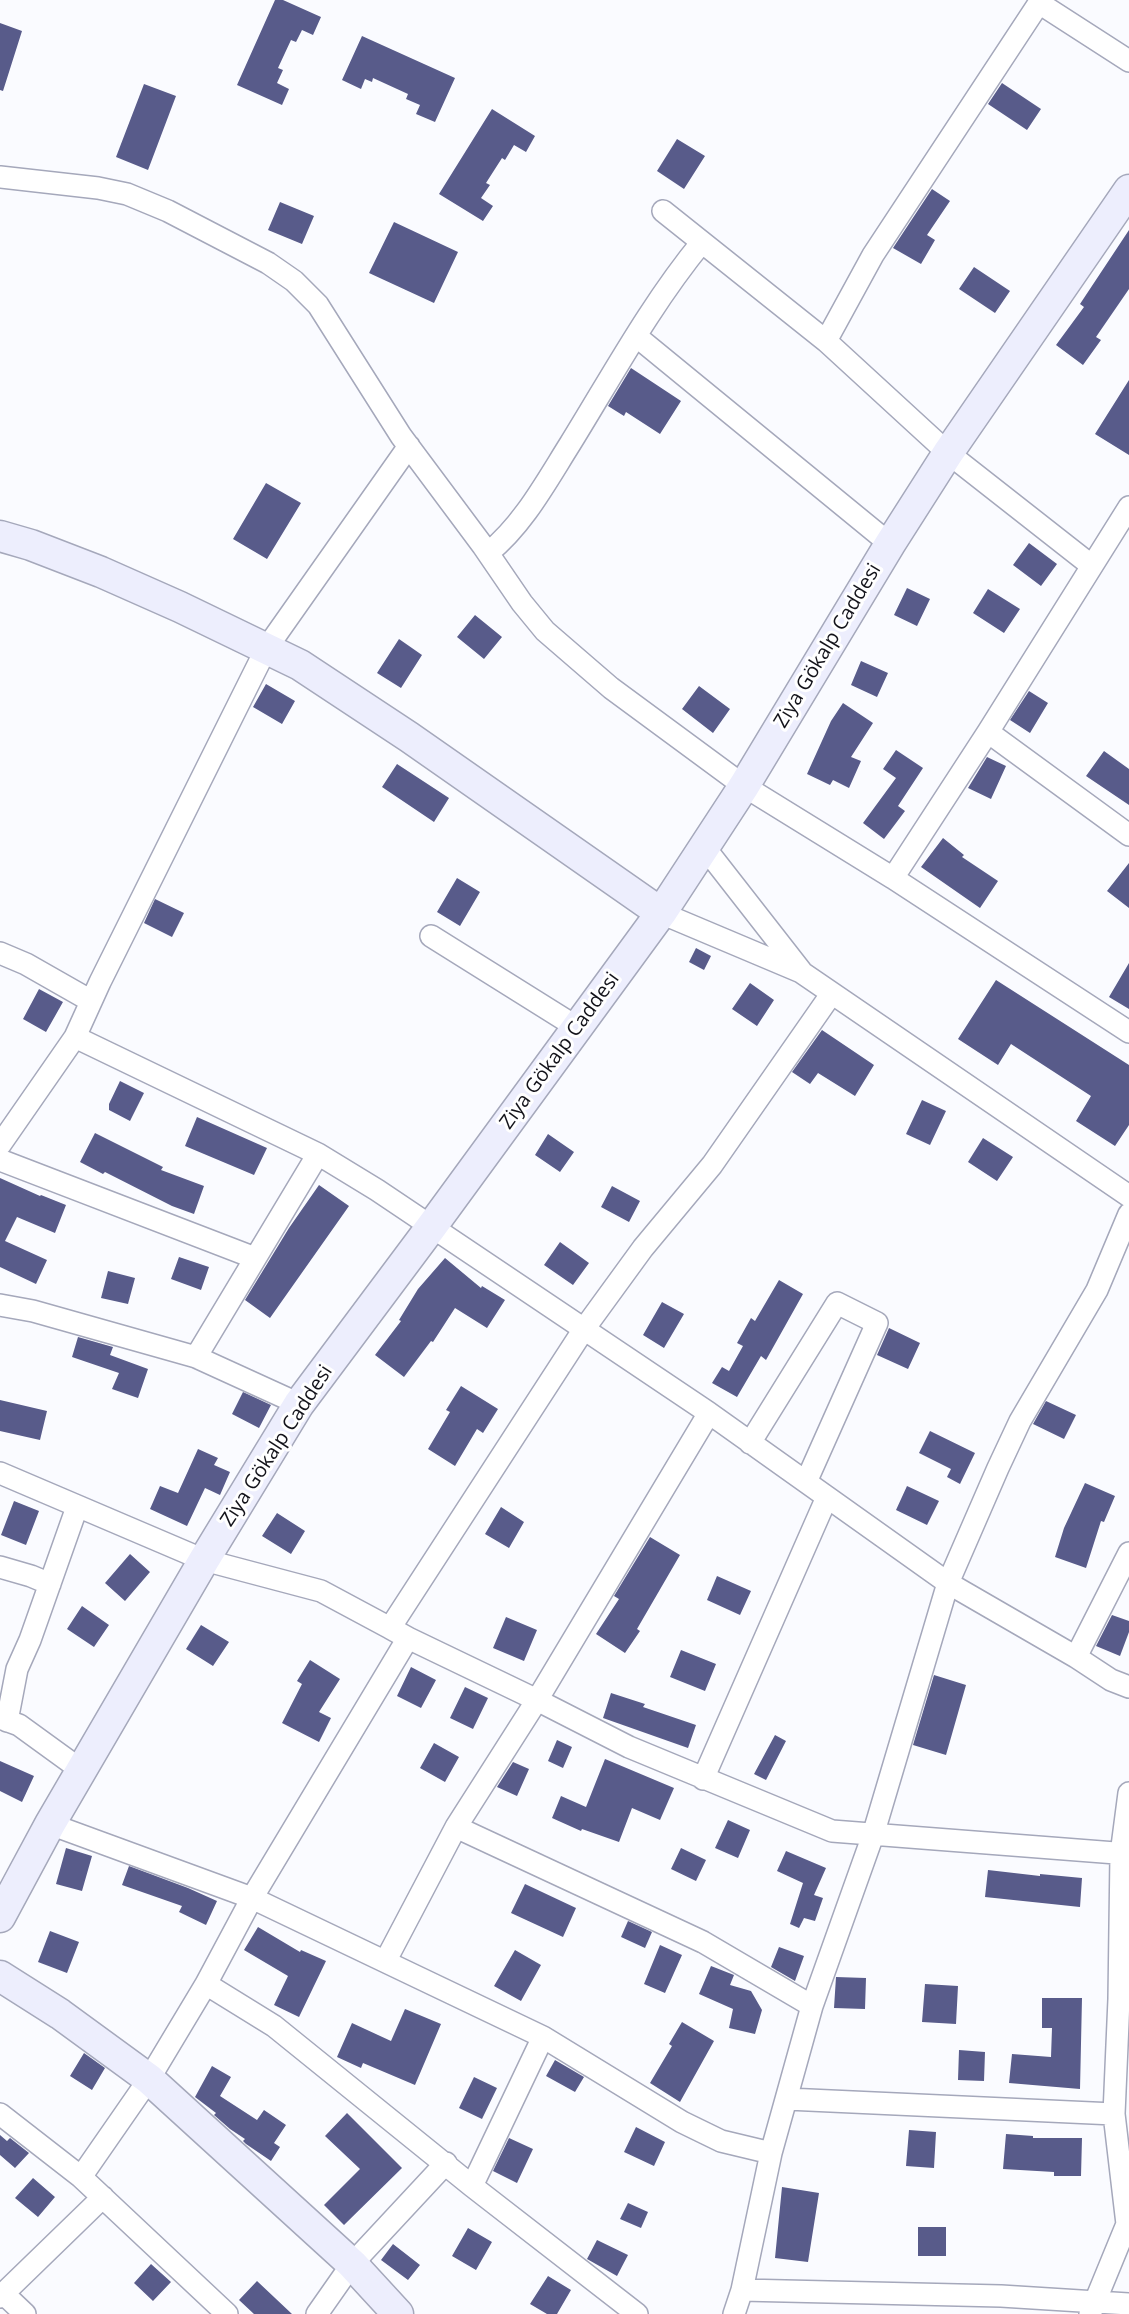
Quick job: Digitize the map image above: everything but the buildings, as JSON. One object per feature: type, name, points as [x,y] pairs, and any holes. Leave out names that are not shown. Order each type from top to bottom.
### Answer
[{"type":"street","points":[[826,341],[873,255],[1039,3],[1129,61]]},
{"type":"street","points":[[0,177],[98,188],[127,194],[168,211],[268,262],[294,281],[318,305],[409,446],[522,603],[545,631],[611,688],[744,786],[893,878],[1129,1032]]},
{"type":"street","name":"Ziya Gökalp Caddesi","points":[[0,1917],[81,1770],[299,1404],[661,913],[744,786],[890,544],[948,453],[1129,190]]},
{"type":"street","points":[[663,211],[826,341],[948,453],[1092,566]]},
{"type":"street","points":[[488,553],[514,528],[540,492],[673,276],[702,242]]},
{"type":"street","points":[[636,336],[890,544]]},
{"type":"street","points":[[0,1145],[75,1037],[266,649],[409,446]]},
{"type":"street","points":[[893,878],[1129,507]]},
{"type":"street","points":[[0,536],[31,545],[101,572],[300,665],[409,737],[661,913],[801,972],[1129,1196]]},
{"type":"street","points":[[988,732],[1129,835]]},
{"type":"street","points":[[705,848],[801,972]]},
{"type":"street","points":[[431,936],[578,1028]]},
{"type":"street","points":[[0,953],[26,964],[91,1001]]},
{"type":"street","points":[[81,2177],[149,2079],[206,1984],[399,1633],[584,1329],[643,1248],[712,1165],[832,993]]},
{"type":"street","points":[[75,1037],[318,1154],[432,1226],[709,1413],[948,1583],[1076,1657],[1111,1680],[1129,1687]]},
{"type":"street","points":[[196,1357],[318,1154]]},
{"type":"street","points":[[0,1160],[255,1258]]},
{"type":"street","points":[[734,2314],[742,2290],[771,2153],[812,2006],[873,1835],[948,1583],[1020,1421],[1097,1290],[1129,1214]]},
{"type":"street","points":[[750,1443],[837,1304],[877,1323],[806,1482]]},
{"type":"street","points":[[0,1305],[33,1311],[196,1357],[299,1404]]},
{"type":"street","points":[[386,1960],[456,1827],[537,1700],[709,1413]]},
{"type":"street","points":[[0,1473],[204,1560],[321,1591],[399,1633],[629,1747],[831,1831],[1125,1854]]},
{"type":"street","points":[[703,1779],[827,1497]]},
{"type":"street","points":[[77,1507],[17,1669],[4,1720],[19,1725],[81,1770]]},
{"type":"street","points":[[1076,1657],[1129,1553]]},
{"type":"street","points":[[0,1567],[50,1584]]},
{"type":"street","points":[[1093,2308],[1126,2224],[1114,2114],[1124,2011],[1125,1854],[1129,1793]]},
{"type":"street","points":[[50,1824],[252,1898],[386,1960],[543,2037],[692,2127],[721,2141],[771,2153]]},
{"type":"street","points":[[456,1827],[703,1942],[812,2006]]},
{"type":"street","points":[[0,1976],[60,2014],[149,2079],[352,2264],[398,2314]]},
{"type":"street","points":[[206,1984],[274,2026],[472,2186],[637,2314]]},
{"type":"street","points":[[472,2186],[543,2037]]},
{"type":"street","points":[[787,2099],[1114,2114]]},
{"type":"street","points":[[0,2114],[81,2177],[227,2314]]},
{"type":"street","points":[[317,2314],[352,2264],[446,2163]]},
{"type":"street","points":[[25,2314],[2,2296],[102,2197]]},
{"type":"street","points":[[742,2290],[1001,2296],[1093,2308],[1129,2304]]}]
